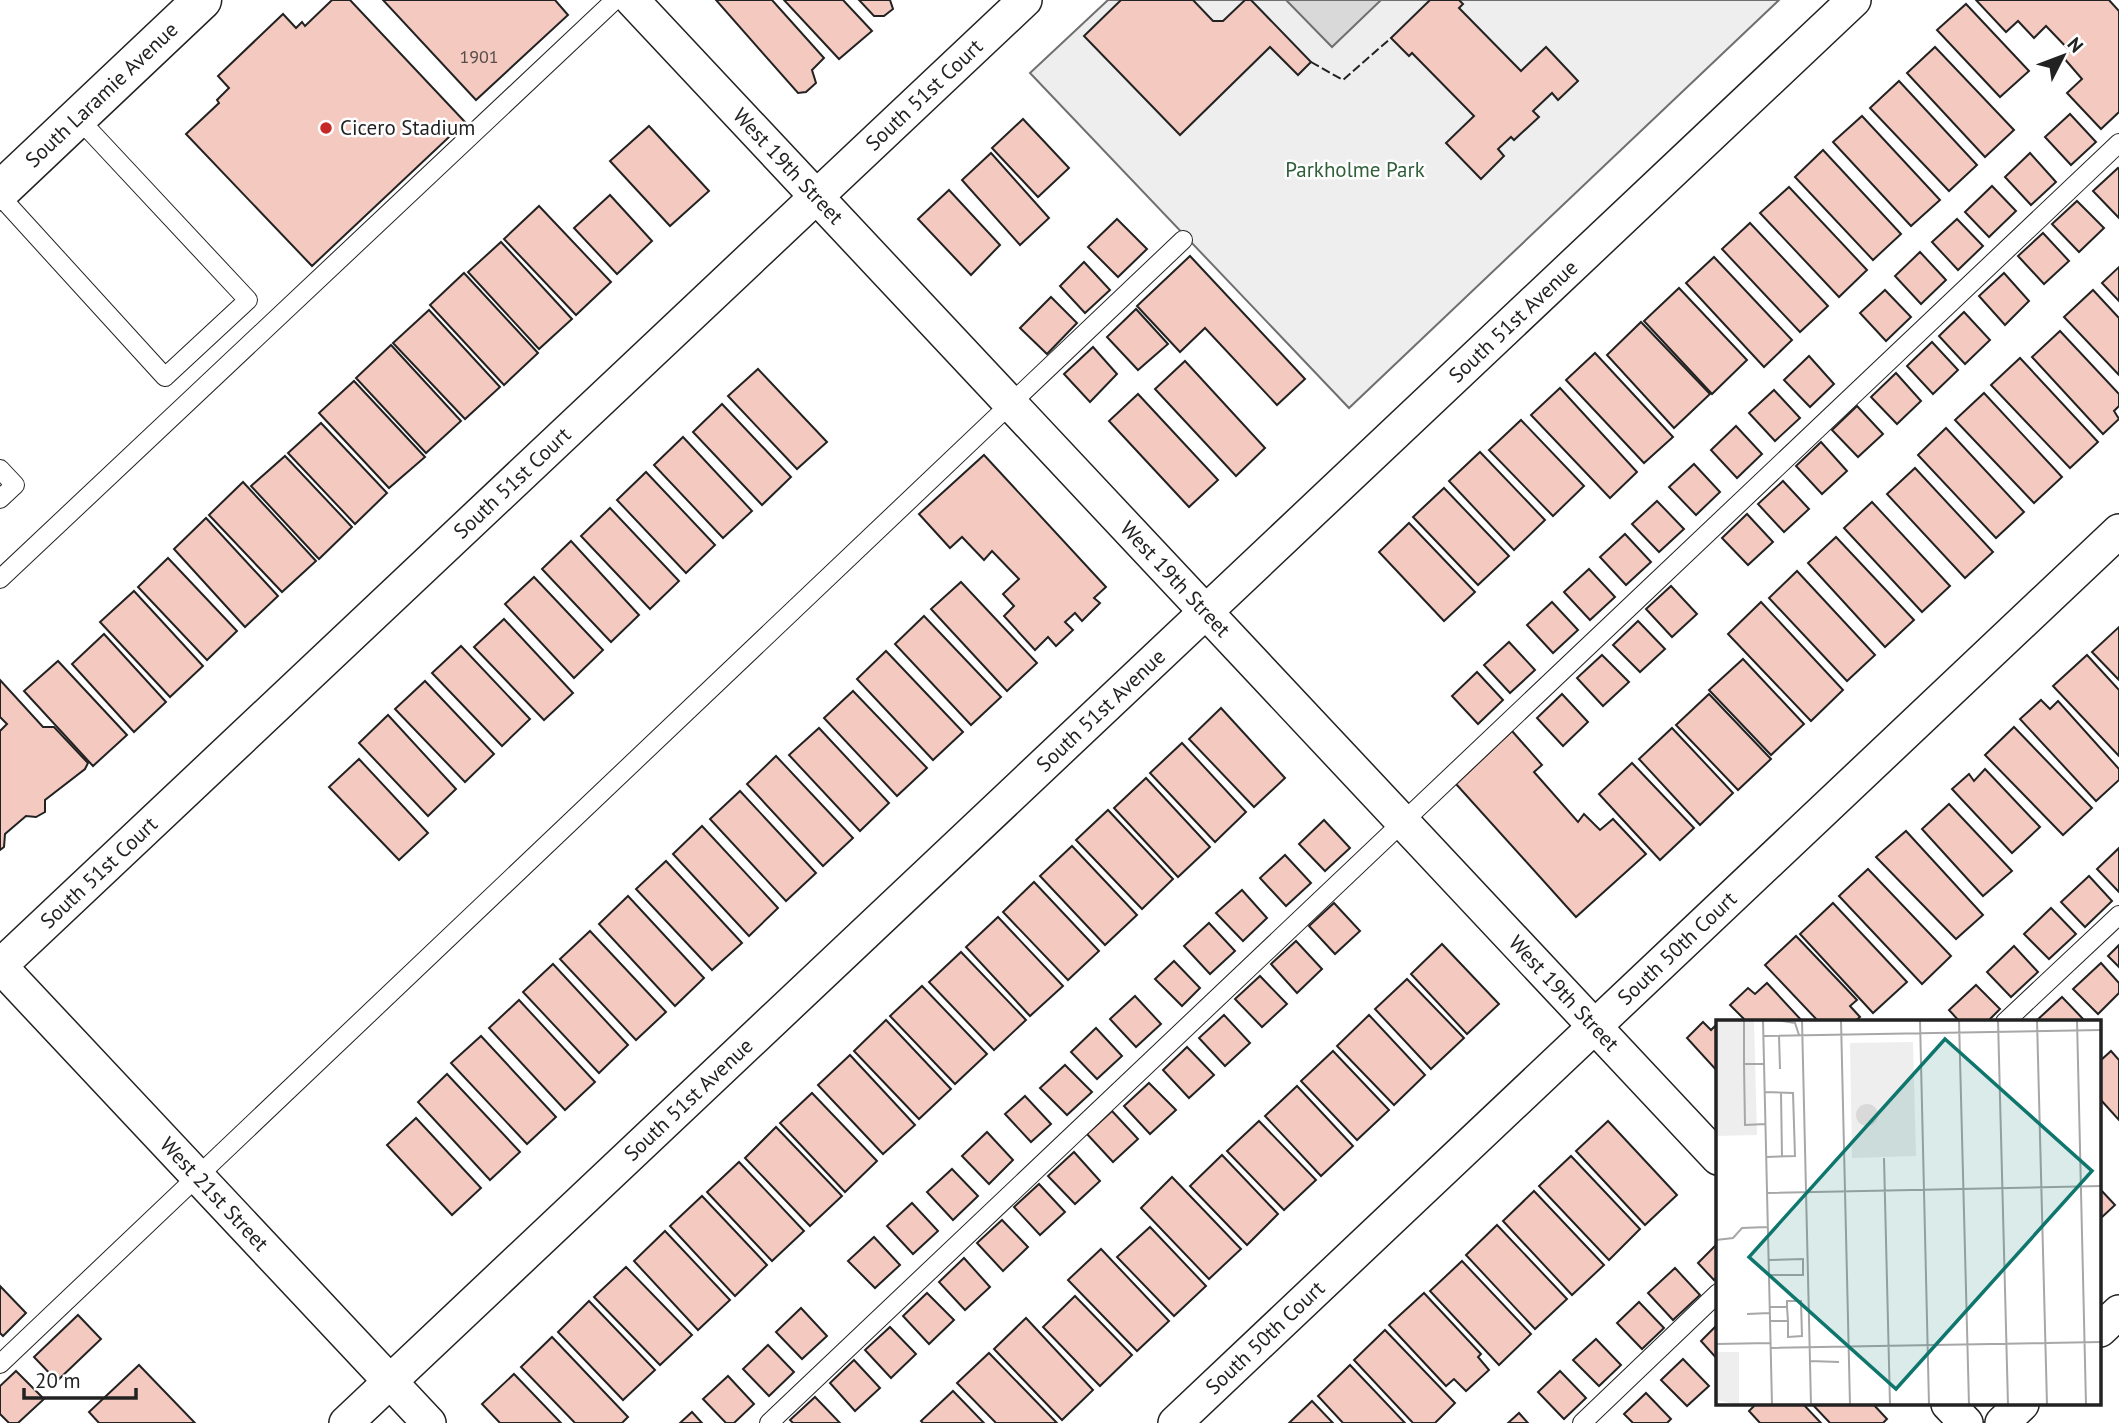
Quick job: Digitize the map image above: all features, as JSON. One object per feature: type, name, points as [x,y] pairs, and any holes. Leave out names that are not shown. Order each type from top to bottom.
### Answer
[{"type":"main road","name":"South Laramie Avenue","points":[[0,193],[202,0]]},
{"type":"street","name":"West 19th Street","points":[[632,0],[1716,1156]]},
{"type":"street","name":"South 51st Court","points":[[0,966],[1025,0]]},
{"type":"street","name":"South 51st Avenue","points":[[346,1423],[1854,0]]},
{"type":"street","name":"South 50th Court","points":[[1175,1423],[2119,531]]},
{"type":"street","name":"West 21st Street","points":[[0,966],[429,1423]]},
{"type":"street","points":[[2102,1328],[2119,1312]]},
{"type":"street","points":[[1950,1406],[1966,1423]]},
{"type":"street","points":[[2002,1423],[2020,1406]]},
{"type":"lane","points":[[0,579],[615,0]]},
{"type":"lane","points":[[0,193],[165,377],[248,300],[78,118]]},
{"type":"lane","points":[[769,1423],[2119,144]]},
{"type":"lane","points":[[0,1364],[1183,240]]},
{"type":"lane","points":[[0,469],[15,485],[0,499]]},
{"type":"lane","points":[[2007,1020],[2119,915]]},
{"type":"lane","points":[[1582,1423],[1716,1295]]},
{"type":"green space","name":"Parkholme Park","points":[[1108,0],[1779,0],[1349,408],[1030,73]]},
{"type":"shaded area","points":[[1286,0],[1381,0],[1332,47]]},
{"type":"building","name":"Cicero Stadium","points":[[332,0],[350,0],[465,122],[312,266],[186,134],[219,103],[217,100],[229,88],[218,76],[283,14],[296,28],[302,22],[305,26]]},
{"type":"building","points":[[383,0],[555,0],[568,15],[476,100]]},
{"type":"building","points":[[716,0],[772,0],[824,58],[812,70],[816,83],[806,92],[798,93]]},
{"type":"building","points":[[784,0],[843,0],[872,31],[839,59]]},
{"type":"building","points":[[859,0],[890,0],[893,9],[884,16],[874,16]]},
{"type":"building","points":[[1121,0],[1193,0],[1213,21],[1223,21],[1245,0],[1251,0],[1311,62],[1298,75],[1270,47],[1180,135],[1084,36]]},
{"type":"building","points":[[1430,0],[1459,0],[1463,4],[1459,8],[1521,71],[1546,47],[1578,81],[1558,100],[1552,93],[1533,111],[1539,117],[1514,140],[1511,137],[1498,149],[1504,156],[1481,179],[1446,143],[1474,116],[1412,53],[1409,56],[1391,38]]},
{"type":"building","points":[[1976,0],[2109,0],[2119,11],[2119,112],[2101,129],[2067,93],[2082,79],[2063,57],[2070,51],[2046,26],[2034,38],[2018,21],[2006,32]]},
{"type":"building","points":[[1966,4],[2029,71],[2000,97],[1937,30]]},
{"type":"building","points":[[1935,47],[2014,130],[1985,157],[1907,73]]},
{"type":"building","points":[[1899,81],[1977,165],[1949,191],[1870,108]]},
{"type":"building","points":[[2070,114],[2096,142],[2071,165],[2045,137]]},
{"type":"building","points":[[1862,116],[1940,200],[1911,226],[1833,142]]},
{"type":"building","points":[[1023,119],[1069,168],[1038,197],[992,148]]},
{"type":"building","points":[[649,126],[709,191],[670,226],[610,161]]},
{"type":"building","points":[[1823,150],[1901,234],[1873,260],[1795,177]]},
{"type":"building","points":[[991,153],[1049,218],[1020,245],[962,180]]},
{"type":"building","points":[[2030,153],[2056,182],[2031,205],[2005,177]]},
{"type":"building","points":[[2119,169],[2119,218],[2093,191]]},
{"type":"building","points":[[1992,186],[2016,211],[1989,237],[1965,212]]},
{"type":"building","points":[[1789,187],[1867,270],[1839,297],[1760,213]]},
{"type":"building","points":[[949,190],[1000,245],[971,275],[918,219]]},
{"type":"building","points":[[610,195],[652,241],[617,274],[574,228]]},
{"type":"building","points":[[2077,201],[2104,228],[2079,252],[2052,224]]},
{"type":"building","points":[[539,206],[611,282],[576,315],[504,239]]},
{"type":"building","points":[[1117,219],[1147,249],[1118,277],[1088,247]]},
{"type":"building","points":[[1957,219],[1983,246],[1958,270],[1932,242]]},
{"type":"building","points":[[1750,223],[1828,306],[1800,332],[1722,249]]},
{"type":"building","points":[[2043,233],[2069,261],[2044,284],[2018,256]]},
{"type":"building","points":[[501,242],[572,319],[539,349],[468,272]]},
{"type":"building","points":[[1920,252],[1946,280],[1921,304],[1895,276]]},
{"type":"building","points":[[1190,256],[1305,379],[1277,405],[1205,328],[1180,352],[1137,306]]},
{"type":"building","points":[[1714,257],[1792,340],[1764,367],[1686,283]]},
{"type":"building","points":[[1084,262],[1110,290],[1085,313],[1060,286]]},
{"type":"building","points":[[2119,267],[2119,301],[2102,283]]},
{"type":"building","points":[[464,273],[538,353],[504,385],[430,305]]},
{"type":"building","points":[[2004,273],[2029,301],[2005,325],[1979,296]]},
{"type":"building","points":[[1679,288],[1747,360],[1712,394],[1644,321]]},
{"type":"building","points":[[1885,290],[1911,317],[1886,341],[1860,313]]},
{"type":"building","points":[[2093,290],[2119,318],[2119,375],[2064,317]]},
{"type":"building","points":[[1051,297],[1077,323],[1047,354],[1020,328]]},
{"type":"building","points":[[1136,309],[1168,344],[1138,370],[1107,337]]},
{"type":"building","points":[[429,310],[500,387],[465,419],[393,343]]},
{"type":"building","points":[[1964,312],[1990,340],[1965,364],[1939,336]]},
{"type":"building","points":[[1641,322],[1710,394],[1674,428],[1607,355]]},
{"type":"building","points":[[2060,331],[2119,394],[2119,406],[2114,411],[2119,419],[2103,434],[2032,357]]},
{"type":"building","points":[[1932,342],[1958,370],[1933,394],[1907,366]]},
{"type":"building","points":[[391,345],[461,421],[426,453],[356,378]]},
{"type":"building","points":[[1093,347],[1117,374],[1090,402],[1064,374]]},
{"type":"building","points":[[1595,353],[1673,437],[1644,463],[1566,380]]},
{"type":"building","points":[[1809,356],[1834,384],[1810,407],[1784,380]]},
{"type":"building","points":[[2020,358],[2098,442],[2070,468],[1991,385]]},
{"type":"building","points":[[1185,361],[1265,448],[1236,476],[1155,389]]},
{"type":"building","points":[[758,369],[827,442],[797,469],[728,396]]},
{"type":"building","points":[[1896,373],[1921,401],[1897,424],[1871,397]]},
{"type":"building","points":[[354,381],[425,457],[389,488],[319,413]]},
{"type":"building","points":[[1560,388],[1637,472],[1610,498],[1531,415]]},
{"type":"building","points":[[1774,390],[1800,418],[1775,441],[1749,413]]},
{"type":"building","points":[[1984,393],[2062,477],[2034,503],[1955,420]]},
{"type":"building","points":[[1138,394],[1218,480],[1189,507],[1109,421]]},
{"type":"building","points":[[722,404],[791,477],[762,505],[693,432]]},
{"type":"building","points":[[1857,406],[1883,434],[1858,457],[1832,430]]},
{"type":"building","points":[[1521,420],[1584,486],[1553,516],[1489,450]]},
{"type":"building","points":[[321,423],[387,493],[355,524],[288,453]]},
{"type":"building","points":[[1736,426],[1762,454],[1737,478],[1711,450]]},
{"type":"building","points":[[1946,428],[2024,512],[1996,538],[1918,455]]},
{"type":"building","points":[[683,437],[752,511],[723,538],[654,465]]},
{"type":"building","points":[[1821,442],[1847,471],[1822,494],[1796,466]]},
{"type":"building","points":[[1480,452],[1545,520],[1514,550],[1449,481]]},
{"type":"building","points":[[984,455],[1106,587],[1094,598],[1100,603],[1082,621],[1075,613],[1065,622],[1073,630],[1056,646],[1048,637],[1035,650],[1004,616],[1014,606],[1003,594],[1019,579],[992,551],[984,560],[962,537],[950,548],[919,514]]},
{"type":"building","points":[[285,456],[352,527],[319,559],[251,486]]},
{"type":"building","points":[[1694,464],[1720,492],[1696,515],[1669,487]]},
{"type":"building","points":[[1915,468],[1993,552],[1965,578],[1887,494]]},
{"type":"building","points":[[646,472],[715,545],[686,573],[617,500]]},
{"type":"building","points":[[1783,481],[1809,509],[1784,532],[1758,504]]},
{"type":"building","points":[[243,482],[316,561],[282,592],[209,515]]},
{"type":"building","points":[[1444,488],[1509,556],[1478,585],[1413,517]]},
{"type":"building","points":[[1657,501],[1684,529],[1659,552],[1632,524]]},
{"type":"building","points":[[1872,502],[1950,586],[1922,612],[1844,528]]},
{"type":"building","points":[[610,508],[679,581],[650,609],[581,536]]},
{"type":"building","points":[[1747,514],[1773,542],[1748,565],[1722,538]]},
{"type":"building","points":[[206,518],[278,596],[245,627],[174,549]]},
{"type":"building","points":[[1409,523],[1475,592],[1444,621],[1379,552]]},
{"type":"building","points":[[1625,534],[1651,562],[1626,585],[1600,557]]},
{"type":"building","points":[[1836,537],[1914,620],[1885,647],[1808,563]]},
{"type":"building","points":[[571,541],[639,615],[611,642],[542,569]]},
{"type":"building","points":[[168,558],[237,631],[207,660],[138,587]]},
{"type":"building","points":[[1589,569],[1615,597],[1590,620],[1564,592]]},
{"type":"building","points":[[1797,571],[1875,655],[1847,681],[1769,598]]},
{"type":"building","points":[[534,577],[603,650],[574,678],[505,604]]},
{"type":"building","points":[[961,582],[1037,663],[1007,691],[931,609]]},
{"type":"building","points":[[1671,586],[1697,614],[1672,637],[1646,609]]},
{"type":"building","points":[[134,591],[203,666],[170,697],[100,622]]},
{"type":"building","points":[[1552,602],[1578,630],[1553,653],[1527,625]]},
{"type":"building","points":[[1761,602],[1843,690],[1811,721],[1728,634]]},
{"type":"building","points":[[924,616],[1001,697],[971,725],[895,644]]},
{"type":"building","points":[[504,619],[573,693],[544,720],[474,647]]},
{"type":"building","points":[[1638,621],[1665,649],[1640,672],[1613,645]]},
{"type":"building","points":[[2119,627],[2119,680],[2092,652]]},
{"type":"building","points":[[104,634],[166,702],[134,732],[72,664]]},
{"type":"building","points":[[1509,642],[1535,670],[1510,693],[1484,665]]},
{"type":"building","points":[[461,646],[530,719],[502,746],[432,673]]},
{"type":"building","points":[[886,651],[963,732],[933,760],[857,679]]},
{"type":"building","points":[[1602,655],[1629,682],[1603,706],[1577,678]]},
{"type":"building","points":[[2087,655],[2119,690],[2119,756],[2053,686]]},
{"type":"building","points":[[1743,659],[1804,724],[1771,755],[1709,690]]},
{"type":"building","points":[[58,661],[127,735],[93,766],[24,691]]},
{"type":"building","points":[[1477,672],[1503,700],[1478,724],[1452,696]]},
{"type":"building","points":[[0,680],[43,727],[54,727],[88,763],[85,769],[45,800],[45,812],[36,817],[26,816],[5,834],[4,847],[0,850],[0,731],[7,724],[0,717]]},
{"type":"building","points":[[425,681],[494,754],[465,782],[395,709]]},
{"type":"building","points":[[853,691],[927,768],[897,796],[824,718]]},
{"type":"building","points":[[1562,694],[1588,722],[1563,746],[1537,718]]},
{"type":"building","points":[[1709,694],[1771,759],[1738,790],[1676,725]]},
{"type":"building","points":[[2041,700],[2050,709],[2058,701],[2119,769],[2119,780],[2096,801],[2020,719]]},
{"type":"building","points":[[1221,708],[1285,778],[1254,807],[1189,739]]},
{"type":"building","points":[[388,715],[456,789],[428,816],[359,743]]},
{"type":"building","points":[[2014,727],[2092,808],[2063,835],[1985,755]]},
{"type":"building","points":[[819,728],[889,803],[860,831],[789,755]]},
{"type":"building","points":[[1672,728],[1733,793],[1700,825],[1639,759]]},
{"type":"building","points":[[1512,731],[1542,765],[1534,772],[1578,822],[1584,814],[1600,830],[1613,819],[1646,854],[1576,917],[1456,784]]},
{"type":"building","points":[[1182,743],[1246,812],[1215,842],[1150,773]]},
{"type":"building","points":[[776,756],[853,838],[823,866],[747,784]]},
{"type":"building","points":[[359,759],[428,833],[399,860],[329,787]]},
{"type":"building","points":[[1632,763],[1694,828],[1660,860],[1599,794]]},
{"type":"building","points":[[1985,769],[2040,827],[2012,853],[1952,789],[1969,774],[1974,781]]},
{"type":"building","points":[[1146,778],[1210,847],[1178,877],[1114,808]]},
{"type":"building","points":[[740,791],[816,873],[786,901],[710,819]]},
{"type":"building","points":[[1949,804],[2012,871],[1983,896],[1922,829]]},
{"type":"building","points":[[1108,810],[1173,879],[1142,909],[1076,840]]},
{"type":"building","points":[[1324,820],[1350,848],[1325,871],[1299,844]]},
{"type":"building","points":[[702,826],[778,908],[749,936],[673,854]]},
{"type":"building","points":[[1906,831],[1983,915],[1956,939],[1876,857]]},
{"type":"building","points":[[1072,846],[1137,915],[1105,945],[1040,876]]},
{"type":"building","points":[[2119,848],[2119,892],[2097,869]]},
{"type":"building","points":[[1285,855],[1311,883],[1286,906],[1260,878]]},
{"type":"building","points":[[666,861],[742,943],[712,970],[636,889]]},
{"type":"building","points":[[1868,869],[1951,956],[1922,984],[1839,896]]},
{"type":"building","points":[[2089,876],[2112,901],[2085,927],[2061,902]]},
{"type":"building","points":[[1034,882],[1099,951],[1068,980],[1003,912]]},
{"type":"building","points":[[1242,890],[1267,918],[1243,941],[1216,913]]},
{"type":"building","points":[[628,896],[704,978],[675,1006],[599,924]]},
{"type":"building","points":[[1334,903],[1360,931],[1335,954],[1309,926]]},
{"type":"building","points":[[1833,903],[1907,982],[1873,1013],[1800,934]]},
{"type":"building","points":[[2051,908],[2076,934],[2049,959],[2024,934]]},
{"type":"building","points":[[998,917],[1063,986],[1030,1016],[966,947]]},
{"type":"building","points":[[1209,923],[1235,951],[1210,974],[1184,946]]},
{"type":"building","points":[[590,931],[666,1012],[636,1040],[560,959]]},
{"type":"building","points":[[1796,936],[1857,1000],[1850,1006],[1860,1017],[1856,1020],[1817,1020],[1765,965]]},
{"type":"building","points":[[1296,941],[1322,969],[1297,993],[1271,964]]},
{"type":"building","points":[[1442,944],[1499,1004],[1467,1034],[1411,974]]},
{"type":"building","points":[[2119,945],[2119,967],[2108,956]]},
{"type":"building","points":[[2014,946],[2038,972],[2011,997],[1987,972]]},
{"type":"building","points":[[961,952],[1026,1020],[994,1050],[929,982]]},
{"type":"building","points":[[1174,961],[1200,988],[1182,1006],[1155,979]]},
{"type":"building","points":[[2101,963],[2119,983],[2119,993],[2098,1014],[2073,989]]},
{"type":"building","points":[[553,964],[628,1045],[599,1073],[523,992]]},
{"type":"building","points":[[1260,976],[1287,1004],[1262,1027],[1235,999]]},
{"type":"building","points":[[1407,979],[1464,1038],[1431,1069],[1375,1009]]},
{"type":"building","points":[[1767,983],[1801,1020],[1745,1020],[1730,1005],[1748,988],[1755,994]]},
{"type":"building","points":[[1976,985],[2000,1009],[1989,1020],[1958,1020],[1949,1010]]},
{"type":"building","points":[[922,986],[987,1054],[955,1084],[890,1016]]},
{"type":"building","points":[[1135,996],[1161,1024],[1136,1047],[1110,1019]]},
{"type":"building","points":[[2062,997],[2084,1020],[2037,1020]]},
{"type":"building","points":[[519,1000],[595,1082],[565,1110],[489,1028]]},
{"type":"building","points":[[1224,1015],[1250,1043],[1225,1066],[1199,1038]]},
{"type":"building","points":[[1369,1015],[1425,1075],[1394,1105],[1337,1046]]},
{"type":"building","points":[[886,1020],[951,1089],[919,1119],[854,1051]]},
{"type":"building","points":[[1703,1022],[1711,1030],[1716,1025],[1716,1070],[1687,1038]]},
{"type":"building","points":[[1096,1028],[1122,1056],[1097,1079],[1071,1052]]},
{"type":"building","points":[[481,1036],[556,1117],[527,1144],[451,1063]]},
{"type":"building","points":[[1187,1047],[1214,1075],[1189,1098],[1163,1070]]},
{"type":"building","points":[[1333,1051],[1389,1110],[1357,1140],[1301,1081]]},
{"type":"building","points":[[2111,1051],[2119,1060],[2119,1120],[2102,1101],[2102,1059]]},
{"type":"building","points":[[850,1055],[915,1125],[883,1154],[818,1085]]},
{"type":"building","points":[[1065,1065],[1092,1092],[1067,1115],[1040,1088]]},
{"type":"building","points":[[447,1074],[520,1152],[490,1180],[418,1102]]},
{"type":"building","points":[[1149,1083],[1176,1110],[1150,1134],[1124,1106]]},
{"type":"building","points":[[1297,1086],[1353,1146],[1321,1176],[1265,1116]]},
{"type":"building","points":[[812,1093],[877,1161],[845,1192],[780,1123]]},
{"type":"building","points":[[1025,1096],[1051,1124],[1031,1142],[1005,1114]]},
{"type":"building","points":[[1112,1111],[1138,1139],[1113,1162],[1087,1134]]},
{"type":"building","points":[[416,1118],[481,1188],[452,1215],[387,1145]]},
{"type":"building","points":[[1259,1121],[1316,1180],[1284,1210],[1227,1151]]},
{"type":"building","points":[[1608,1121],[1677,1195],[1645,1225],[1576,1151]]},
{"type":"building","points":[[776,1127],[842,1196],[810,1226],[745,1158]]},
{"type":"building","points":[[987,1132],[1013,1160],[989,1184],[962,1156]]},
{"type":"building","points":[[1074,1152],[1100,1181],[1075,1204],[1048,1176]]},
{"type":"building","points":[[1222,1155],[1278,1214],[1247,1245],[1190,1186]]},
{"type":"building","points":[[1571,1156],[1640,1229],[1609,1260],[1539,1186]]},
{"type":"building","points":[[739,1162],[804,1231],[772,1261],[707,1192]]},
{"type":"building","points":[[952,1169],[978,1196],[953,1220],[927,1192]]},
{"type":"building","points":[[1172,1177],[1241,1249],[1209,1279],[1141,1208]]},
{"type":"building","points":[[1039,1184],[1065,1212],[1040,1235],[1014,1207]]},
{"type":"building","points":[[1534,1191],[1604,1265],[1572,1295],[1503,1221]]},
{"type":"building","points":[[2102,1191],[2115,1205],[2102,1217]]},
{"type":"building","points":[[702,1196],[767,1265],[735,1296],[670,1226]]},
{"type":"building","points":[[912,1203],[938,1231],[913,1254],[887,1226]]},
{"type":"building","points":[[1002,1220],[1028,1247],[1003,1271],[977,1243]]},
{"type":"building","points":[[1497,1225],[1567,1299],[1535,1329],[1466,1255]]},
{"type":"building","points":[[1150,1227],[1206,1286],[1174,1316],[1117,1257]]},
{"type":"building","points":[[665,1231],[730,1300],[698,1330],[634,1261]]},
{"type":"building","points":[[874,1237],[900,1265],[875,1288],[848,1261]]},
{"type":"building","points":[[1716,1245],[1714,1280],[1698,1263]]},
{"type":"building","points":[[1101,1249],[1169,1321],[1137,1351],[1068,1280]]},
{"type":"building","points":[[964,1258],[990,1287],[965,1310],[939,1282]]},
{"type":"building","points":[[1462,1261],[1531,1334],[1499,1365],[1430,1291]]},
{"type":"building","points":[[626,1267],[692,1335],[660,1365],[594,1297]]},
{"type":"building","points":[[1675,1268],[1700,1295],[1673,1320],[1648,1293]]},
{"type":"building","points":[[0,1286],[26,1313],[3,1336],[0,1333]]},
{"type":"building","points":[[927,1293],[954,1320],[929,1344],[903,1316]]},
{"type":"building","points":[[1424,1293],[1481,1354],[1478,1357],[1489,1370],[1466,1391],[1454,1379],[1446,1386],[1389,1325]]},
{"type":"building","points":[[1075,1296],[1132,1355],[1100,1386],[1043,1327]]},
{"type":"building","points":[[589,1301],[655,1370],[623,1400],[558,1332]]},
{"type":"building","points":[[1639,1302],[1664,1328],[1642,1349],[1617,1323]]},
{"type":"building","points":[[801,1308],[827,1336],[802,1359],[776,1332]]},
{"type":"building","points":[[78,1315],[101,1339],[57,1381],[34,1357]]},
{"type":"building","points":[[1026,1318],[1093,1390],[1062,1420],[994,1349]]},
{"type":"building","points":[[1716,1326],[1716,1358],[1701,1341]]},
{"type":"building","points":[[890,1327],[916,1354],[891,1378],[865,1350]]},
{"type":"building","points":[[1385,1330],[1455,1403],[1435,1423],[1413,1423],[1354,1360]]},
{"type":"building","points":[[552,1337],[628,1417],[622,1423],[575,1423],[521,1367]]},
{"type":"building","points":[[1596,1339],[1621,1365],[1599,1386],[1573,1360]]},
{"type":"building","points":[[768,1345],[794,1372],[769,1396],[743,1369]]},
{"type":"building","points":[[989,1353],[1057,1423],[996,1423],[957,1383]]},
{"type":"building","points":[[1683,1359],[1709,1386],[1687,1406],[1661,1380]]},
{"type":"building","points":[[854,1360],[880,1388],[855,1411],[830,1383]]},
{"type":"building","points":[[139,1365],[195,1423],[99,1423],[89,1412]]},
{"type":"building","points":[[1350,1365],[1405,1423],[1343,1423],[1318,1396]]},
{"type":"building","points":[[16,1371],[44,1399],[18,1423],[9,1423],[0,1414],[0,1386]]},
{"type":"building","points":[[1560,1371],[1586,1398],[1564,1419],[1538,1392]]},
{"type":"building","points":[[514,1374],[561,1423],[500,1423],[482,1404]]},
{"type":"building","points":[[728,1376],[754,1404],[734,1423],[726,1423],[703,1399]]},
{"type":"building","points":[[953,1391],[984,1423],[921,1421]]},
{"type":"building","points":[[1646,1393],[1671,1419],[1667,1423],[1633,1423],[1624,1414]]},
{"type":"building","points":[[815,1397],[840,1423],[793,1423],[790,1420]]},
{"type":"building","points":[[1312,1401],[1333,1423],[1289,1423]]},
{"type":"building","points":[[1754,1406],[1805,1406],[1821,1423],[1760,1423],[1749,1411]]},
{"type":"building","points":[[1814,1406],[1875,1406],[1887,1419],[1883,1423],[1830,1423]]},
{"type":"building","points":[[692,1412],[702,1423],[680,1423]]},
{"type":"building","points":[[1519,1413],[1528,1423],[1508,1423]]},
{"type":"fence","points":[[1311,62],[1343,80],[1391,38]]},
{"type":"place","name":"Cicero Stadium","points":[[326,128]]}]
